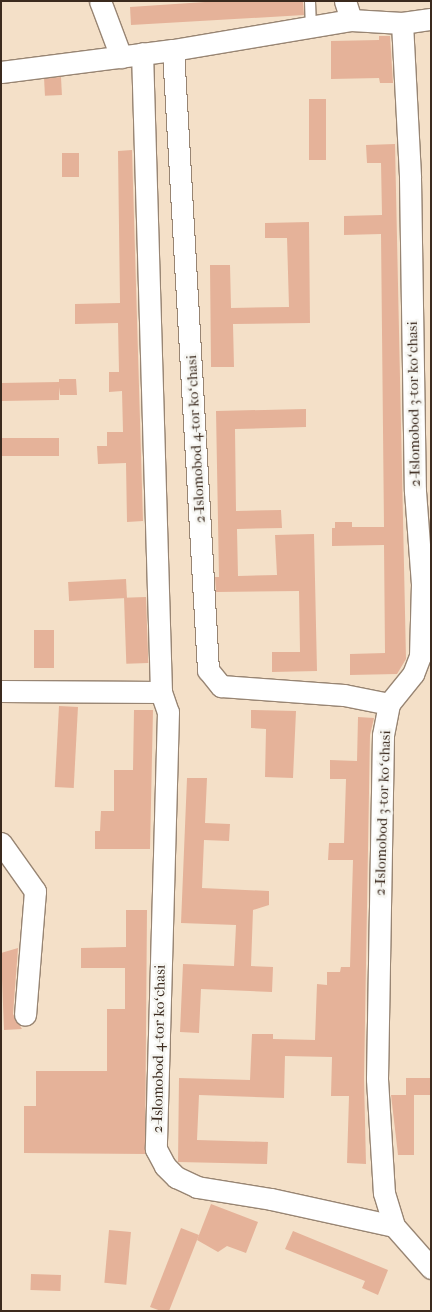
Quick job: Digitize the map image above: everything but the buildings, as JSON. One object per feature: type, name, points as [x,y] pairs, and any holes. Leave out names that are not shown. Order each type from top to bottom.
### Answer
[{"type":"street","points":[[100,1],[121,57]]},
{"type":"street","points":[[1,72],[173,50],[311,29],[348,11],[402,23],[431,19]]},
{"type":"street","name":"2-Islomobod 3-tor koʻchasi","points":[[402,23],[410,178],[415,491],[422,584],[420,656],[413,674],[389,704],[383,736],[377,1079],[384,1193],[394,1226],[431,1268]]},
{"type":"street","name":"2-Islomobod 4-tor koʻchasi","points":[[173,50],[208,670],[221,686],[344,695],[389,704]]},
{"type":"street","name":"2-Islomobod 4-tor koʻchasi","points":[[142,53],[161,692],[168,712],[156,1149],[165,1166],[176,1177],[196,1187],[271,1199],[394,1226]]},
{"type":"street","points":[[1,691],[161,692]]},
{"type":"street","points":[[1,843],[35,891],[25,1015]]},
{"type":"lane","points":[[310,1],[311,29]]}]
